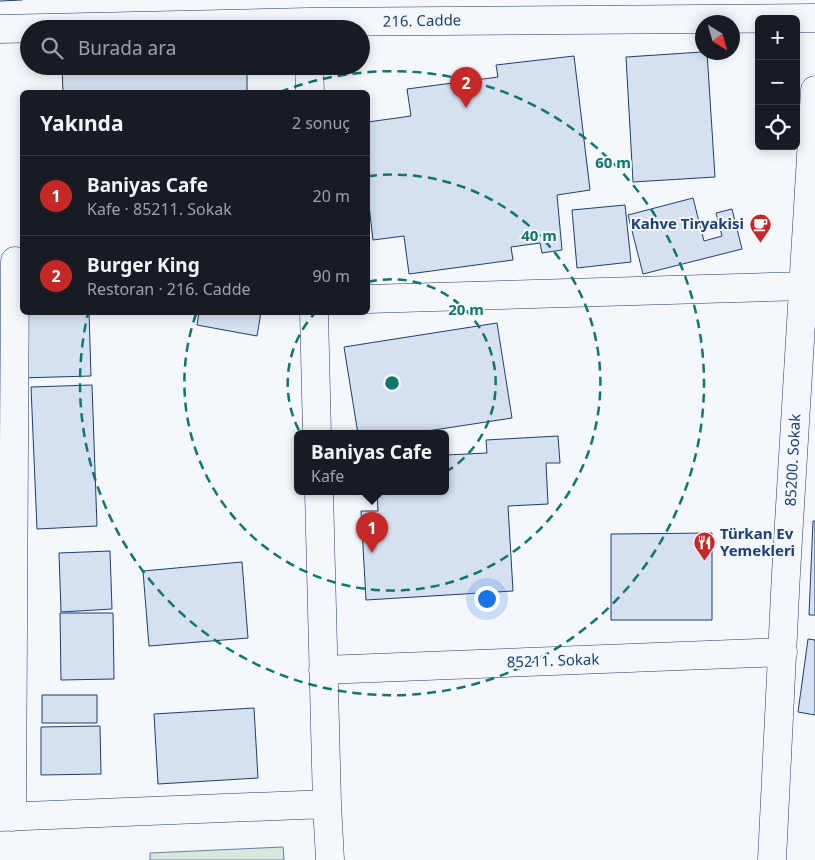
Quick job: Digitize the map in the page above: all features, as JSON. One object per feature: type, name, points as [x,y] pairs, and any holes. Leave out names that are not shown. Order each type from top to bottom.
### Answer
[{"type":"street","name":"216. Cadde","points":[[370,25],[815,18]]},
{"type":"street","name":"216. Cadde","points":[[0,29],[20,29]]},
{"type":"street","points":[[309,75],[310,90]]},
{"type":"street","name":"85200. Sokak","points":[[772,860],[815,90]]},
{"type":"street","points":[[12,261],[6,817],[327,804]]},
{"type":"street","points":[[370,299],[803,286]]},
{"type":"street","points":[[314,315],[317,430]]},
{"type":"street","points":[[319,495],[330,860]]},
{"type":"street","name":"85211. Sokak","points":[[323,670],[783,652]]},
{"type":"shaded area","points":[[283,847],[284,860],[150,860],[150,853]]},
{"type":"building","points":[[695,53],[695,60],[708,60],[715,177],[633,182],[626,57]]},
{"type":"building","points":[[574,56],[590,190],[557,195],[562,250],[542,253],[540,243],[511,247],[513,260],[409,274],[404,236],[373,240],[370,214],[370,122],[411,116],[407,89],[498,77],[496,65]]},
{"type":"building","points":[[62,75],[247,75],[247,90],[63,90]]},
{"type":"building","points":[[693,198],[704,241],[722,236],[716,213],[732,209],[742,249],[643,274],[628,215]]},
{"type":"building","points":[[625,205],[631,262],[577,268],[572,210]]},
{"type":"building","points":[[22,315],[89,315],[91,376],[19,378]]},
{"type":"building","points":[[199,315],[260,315],[257,336],[197,325]]},
{"type":"building","points":[[497,323],[512,418],[434,430],[357,430],[344,347]]},
{"type":"building","points":[[92,385],[97,526],[37,529],[31,387]]},
{"type":"building","points":[[558,436],[560,463],[546,463],[548,504],[508,506],[513,591],[366,600],[361,511],[378,511],[377,495],[449,495],[449,455],[487,453],[486,440]]},
{"type":"building","points":[[813,521],[815,521],[815,615],[809,615]]},
{"type":"building","points":[[712,533],[712,620],[611,620],[611,534]]},
{"type":"building","points":[[110,551],[112,609],[61,612],[59,553]]},
{"type":"building","points":[[242,562],[248,638],[149,646],[143,571]]},
{"type":"building","points":[[60,613],[113,613],[114,679],[61,680]]},
{"type":"building","points":[[808,639],[815,640],[815,715],[798,712]]},
{"type":"building","points":[[42,695],[97,695],[97,723],[42,723]]},
{"type":"building","points":[[254,708],[258,778],[158,784],[154,714]]},
{"type":"building","points":[[100,726],[101,774],[41,775],[41,727]]},
{"type":"tram line","points":[[0,1],[22,0]]},
{"type":"place","name":"Burger King","points":[[466,108]]},
{"type":"place","name":"Kahve Tiryakisi","points":[[760,243]]},
{"type":"place","name":"Baniyas Cafe","points":[[372,553]]},
{"type":"place","name":"Türkan Ev Yemekleri","points":[[704,562]]}]
